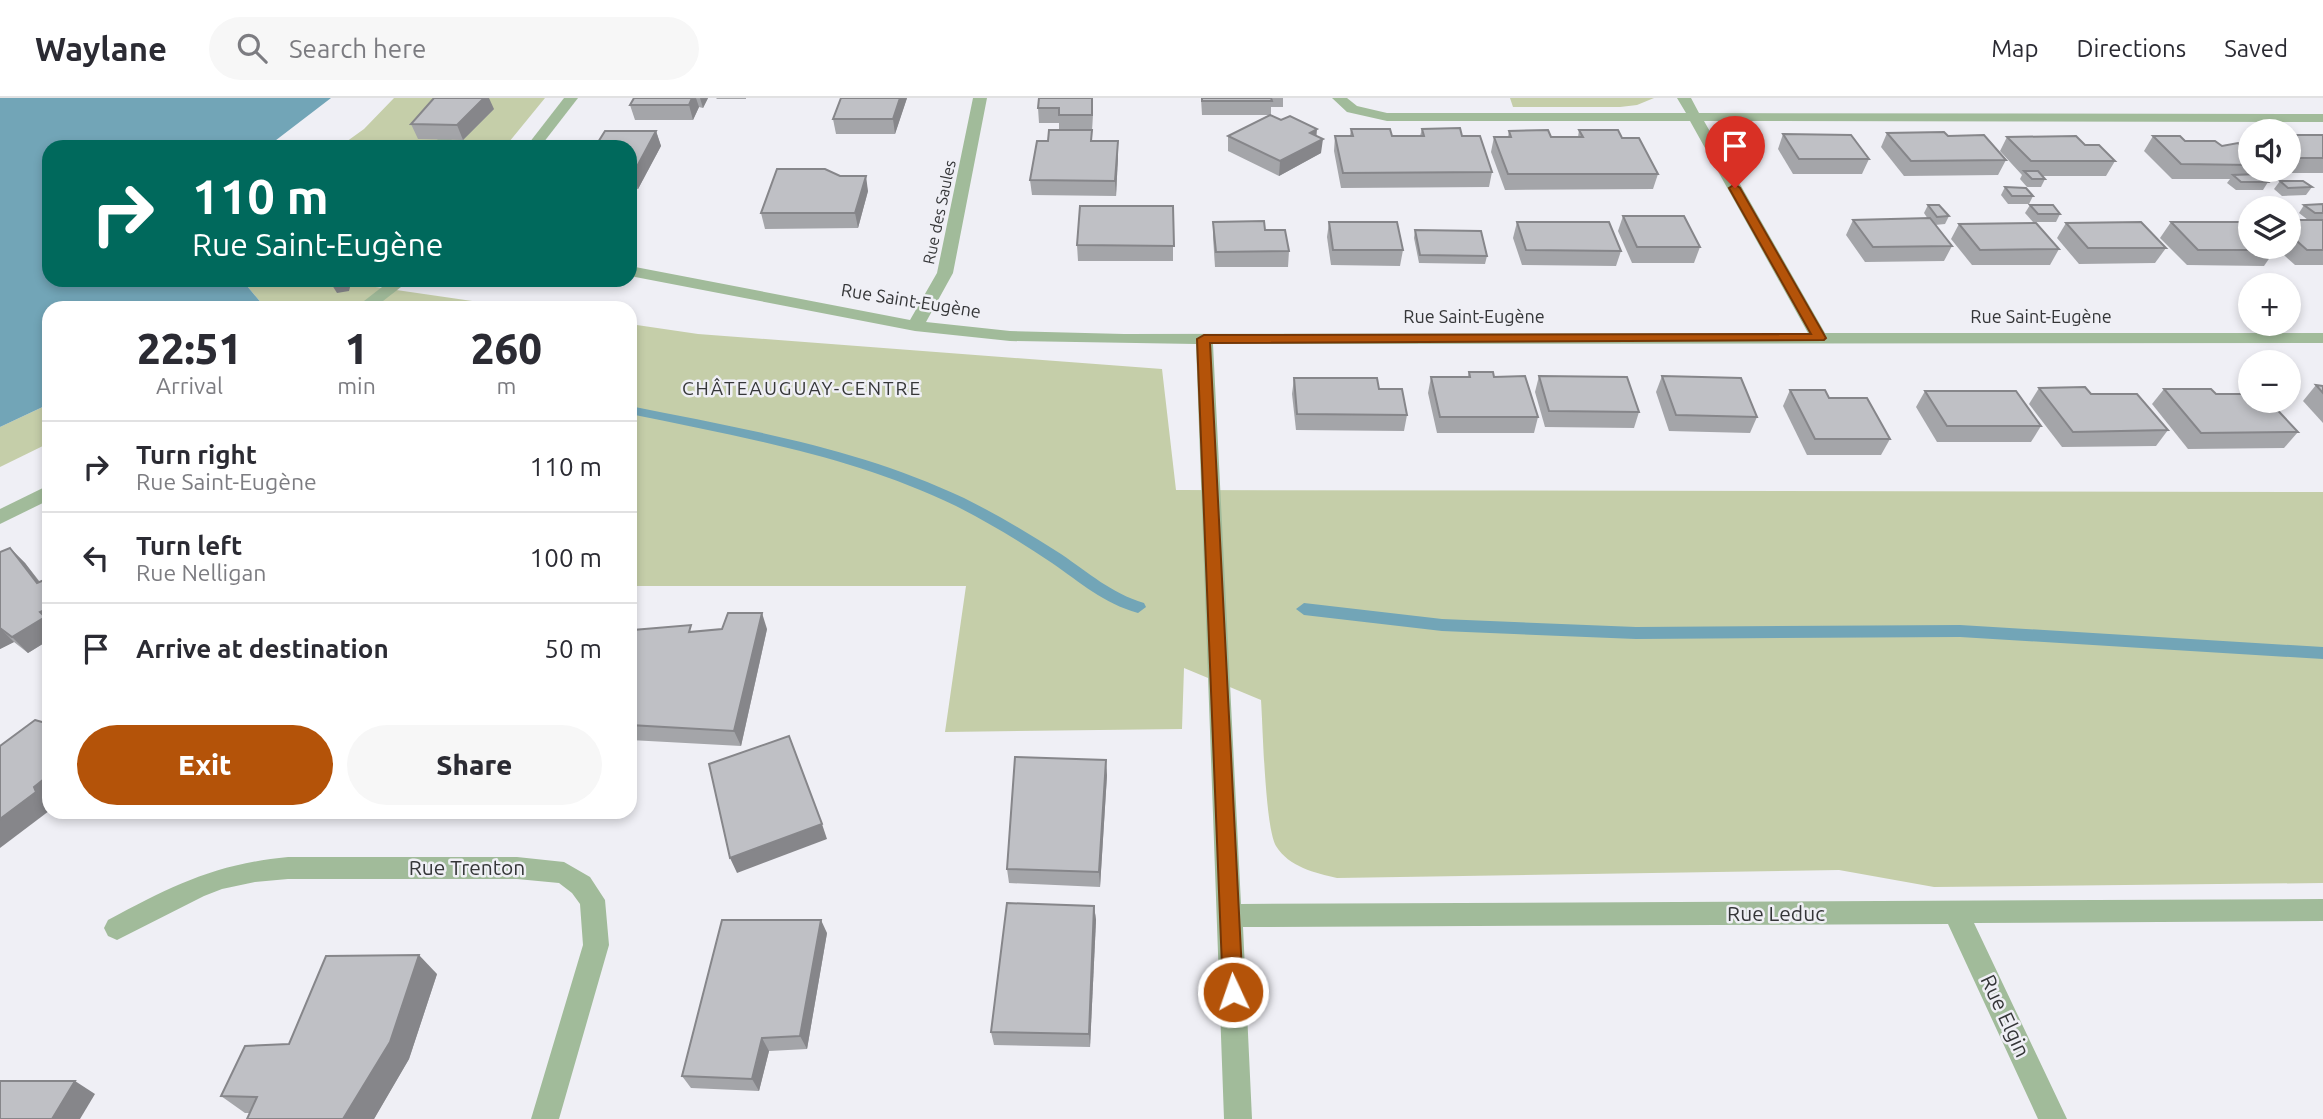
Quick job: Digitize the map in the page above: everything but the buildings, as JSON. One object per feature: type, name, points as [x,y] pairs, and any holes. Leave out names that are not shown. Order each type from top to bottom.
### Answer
[{"type":"street","points":[[538,140],[571,98]]},
{"type":"street","name":"Rue des Saules","points":[[915,326],[936,293],[944,273],[980,98]]},
{"type":"street","points":[[1339,98],[1352,109],[1387,117],[2323,118]]},
{"type":"street","points":[[1684,98],[1819,338]]},
{"type":"street","name":"Rue Saint-Eugène","points":[[637,272],[915,326],[1010,336],[1204,339],[2323,338]]},
{"type":"street","points":[[373,301],[392,287]]},
{"type":"street","points":[[1204,339],[1238,1119]]},
{"type":"street","points":[[0,517],[42,496]]},
{"type":"street","name":"Rue Trenton","points":[[117,928],[190,891],[223,878],[255,871],[288,868],[517,867],[564,873],[581,885],[592,900],[596,945],[545,1119]]},
{"type":"street","name":"Rue Leduc","points":[[1229,916],[2323,911]]},
{"type":"street","name":"Rue Elgin","points":[[1956,914],[2053,1119]]},
{"type":"green space","points":[[394,98],[545,98],[511,140],[349,140],[364,129]]},
{"type":"green space","points":[[1510,98],[1654,98],[1637,105],[1620,107],[1513,107]]},
{"type":"green space","points":[[248,287],[376,287],[472,301],[260,301]]},
{"type":"green space","points":[[637,325],[698,334],[1162,369],[1176,490],[2323,492],[2323,883],[1934,887],[1839,870],[1337,878],[1295,864],[1276,846],[1269,819],[1261,700],[1184,668],[1182,729],[945,732],[966,586],[637,586]]},
{"type":"green space","points":[[42,407],[42,446],[0,467],[0,427]]},
{"type":"water","points":[[0,98],[331,98],[276,140],[42,140],[42,287],[248,287],[260,301],[42,301],[42,407],[0,427]]},
{"type":"waterway","points":[[637,411],[799,446],[841,457],[923,485],[1022,537],[1114,599],[1138,607]]},
{"type":"waterway","points":[[1304,609],[1442,625],[1636,633],[1960,631],[2323,653]]},
{"type":"district","name":"CHÂTEAUGUAY-CENTRE","points":[[802,388]]},
{"type":"route","points":[[1233,992],[1204,339],[1819,338],[1735,188]]}]
